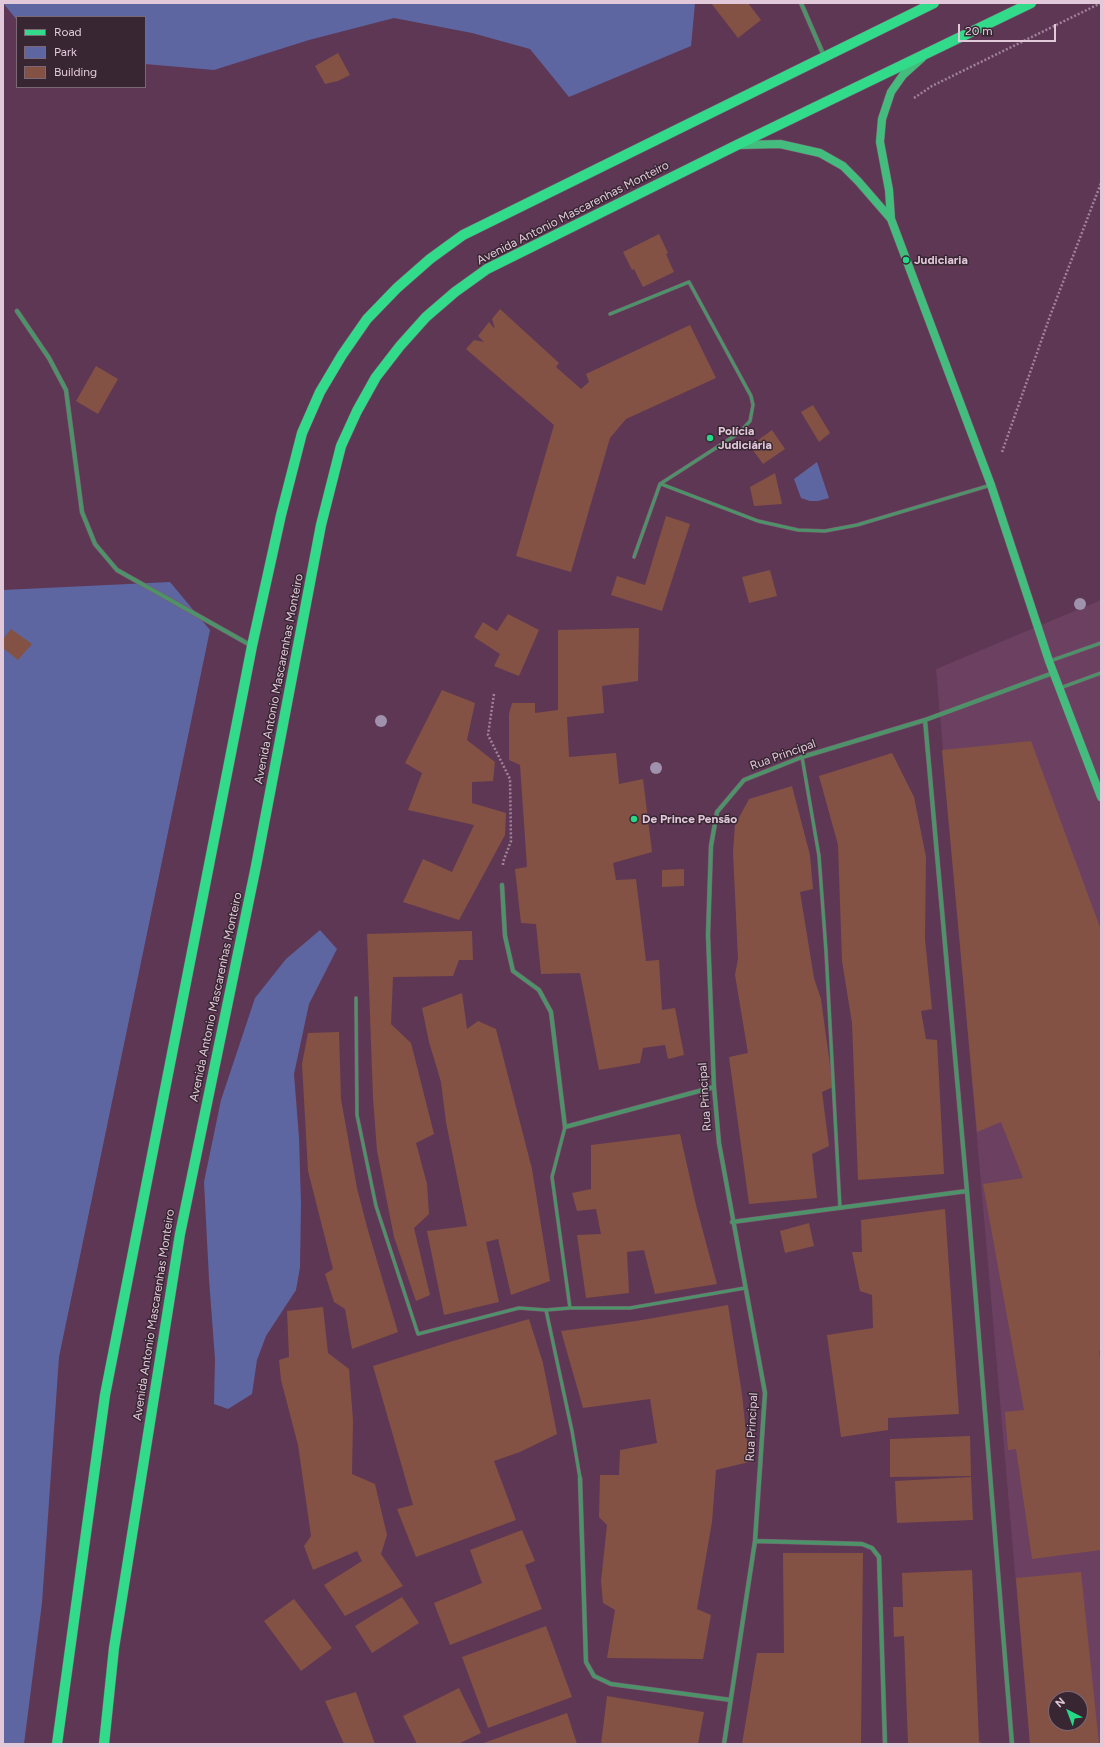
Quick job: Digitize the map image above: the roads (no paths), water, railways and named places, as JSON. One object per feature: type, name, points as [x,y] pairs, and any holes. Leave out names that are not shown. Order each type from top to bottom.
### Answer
[{"type":"main road","points":[[57,1744],[105,1395],[252,646],[281,515],[302,433],[320,392],[342,355],[367,320],[397,288],[430,259],[463,235],[934,3]]},
{"type":"main road","name":"Avenida Antonio Mascarenhas Monteiro","points":[[104,1744],[114,1648],[180,1234],[256,866],[321,525],[341,446],[357,410],[376,377],[420,323],[455,292],[487,269],[737,145],[1031,3]]},
{"type":"main road","points":[[926,54],[903,75],[891,92],[882,119],[880,142],[889,190],[891,219],[990,485],[1049,661],[1101,797]]},
{"type":"main road","points":[[737,145],[780,144],[820,153],[843,166],[891,219]]},
{"type":"street","points":[[801,3],[824,57]]},
{"type":"street","points":[[17,311],[49,358],[66,390],[82,512],[95,544],[117,570],[252,646]]},
{"type":"street","name":"Rua Principal","points":[[724,1744],[756,1540],[765,1393],[746,1288],[732,1222],[719,1143],[714,1087],[708,935],[710,846],[717,812],[744,780],[802,757],[925,720],[1054,672]]},
{"type":"street","points":[[925,720],[967,1191],[1012,1744]]},
{"type":"street","points":[[502,885],[505,936],[514,971],[539,990],[551,1012],[565,1127],[714,1087]]},
{"type":"street","points":[[732,1222],[967,1191]]},
{"type":"street","points":[[580,1478],[586,1662],[594,1676],[611,1684],[731,1700]]},
{"type":"street","points":[[756,1540],[862,1544],[872,1548],[879,1557],[885,1744]]},
{"type":"lane","points":[[610,314],[689,282],[751,396],[753,405],[750,422],[745,428],[660,484],[634,557]]},
{"type":"lane","points":[[660,484],[758,521],[798,530],[825,532],[857,525],[990,485]]},
{"type":"lane","points":[[1049,661],[1101,643]]},
{"type":"lane","points":[[1060,688],[1101,673]]},
{"type":"lane","points":[[802,757],[819,856],[827,959],[840,1208]]},
{"type":"lane","points":[[356,998],[357,1115],[376,1206],[418,1334],[520,1308],[546,1310],[570,1308],[630,1308],[746,1288]]},
{"type":"lane","points":[[565,1127],[552,1177],[570,1308]]},
{"type":"lane","points":[[546,1310],[572,1431],[580,1478]]},
{"type":"place","name":"Judiciaria","points":[[906,260]]},
{"type":"place","name":"Polícia Judiciária","points":[[710,438]]},
{"type":"place","name":"De Prince Pensão","points":[[634,819]]}]
